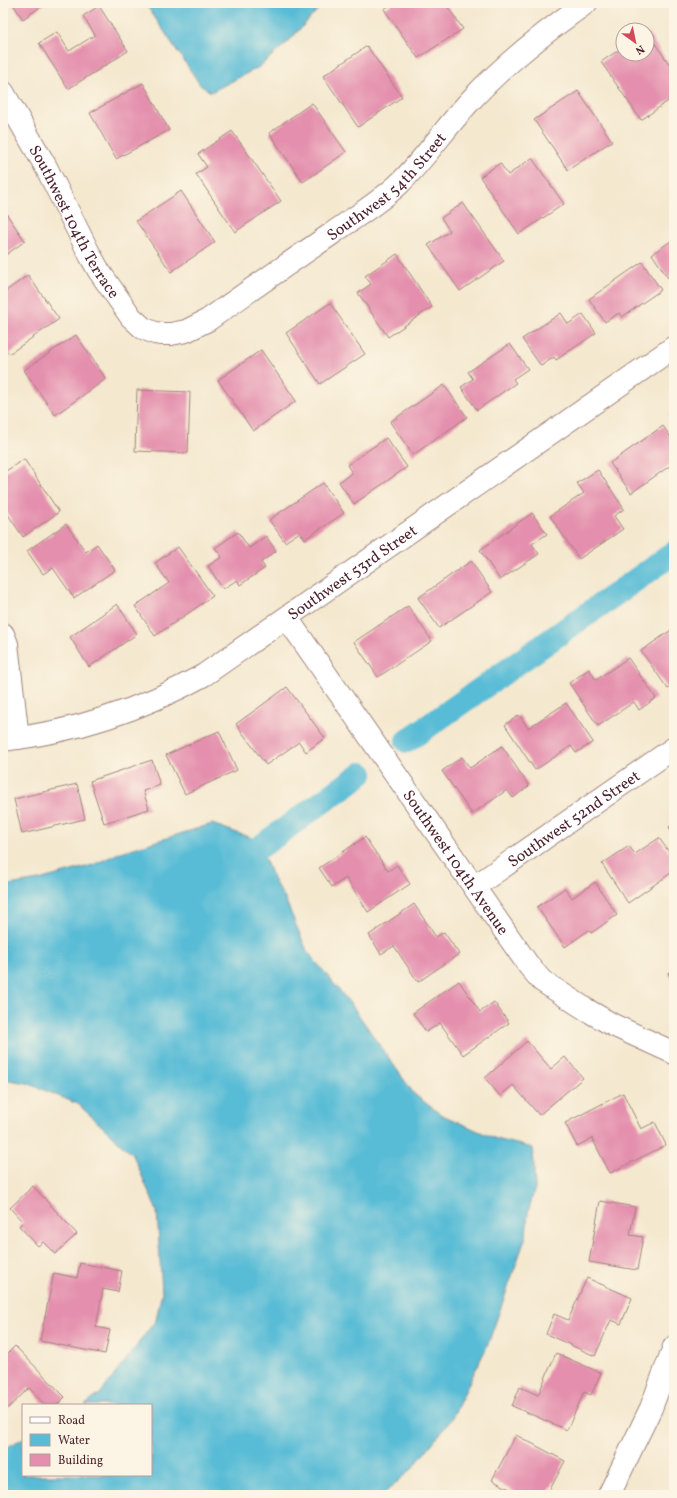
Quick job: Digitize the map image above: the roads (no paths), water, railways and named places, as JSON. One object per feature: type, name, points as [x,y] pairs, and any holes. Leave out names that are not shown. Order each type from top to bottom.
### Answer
[{"type":"street","name":"Southwest 54th Street","points":[[162,334],[186,331],[208,320],[372,205],[399,184],[419,163],[469,101],[492,77],[527,47],[586,3]]},
{"type":"street","name":"Southwest 104th Terrace","points":[[3,92],[46,167],[99,272],[137,324],[162,334]]},
{"type":"street","name":"Southwest 53rd Street","points":[[10,739],[52,732],[91,723],[151,702],[204,675],[674,347]]},
{"type":"street","name":"Southwest 104th Avenue","points":[[287,618],[529,966],[542,981],[563,996],[613,1025],[674,1053]]},
{"type":"street","points":[[3,634],[7,644],[10,739]]},
{"type":"street","name":"Southwest 52nd Street","points":[[474,887],[674,748]]},
{"type":"street","points":[[609,1495],[651,1408],[674,1347]]},
{"type":"water","points":[[145,3],[324,3],[288,42],[259,67],[211,92],[201,86]]},
{"type":"water","points":[[212,824],[257,840],[274,881],[285,899],[307,951],[353,1007],[414,1094],[440,1114],[496,1139],[533,1148],[535,1188],[528,1212],[526,1236],[488,1344],[451,1420],[410,1471],[382,1495],[3,1495],[3,1450],[22,1439],[22,1476],[152,1476],[152,1404],[86,1404],[100,1394],[156,1320],[162,1292],[157,1211],[133,1155],[78,1104],[27,1083],[3,1079],[3,886],[39,880],[93,865],[121,852]]},
{"type":"waterway","points":[[407,741],[674,553]]},
{"type":"waterway","points":[[260,847],[361,774]]}]
